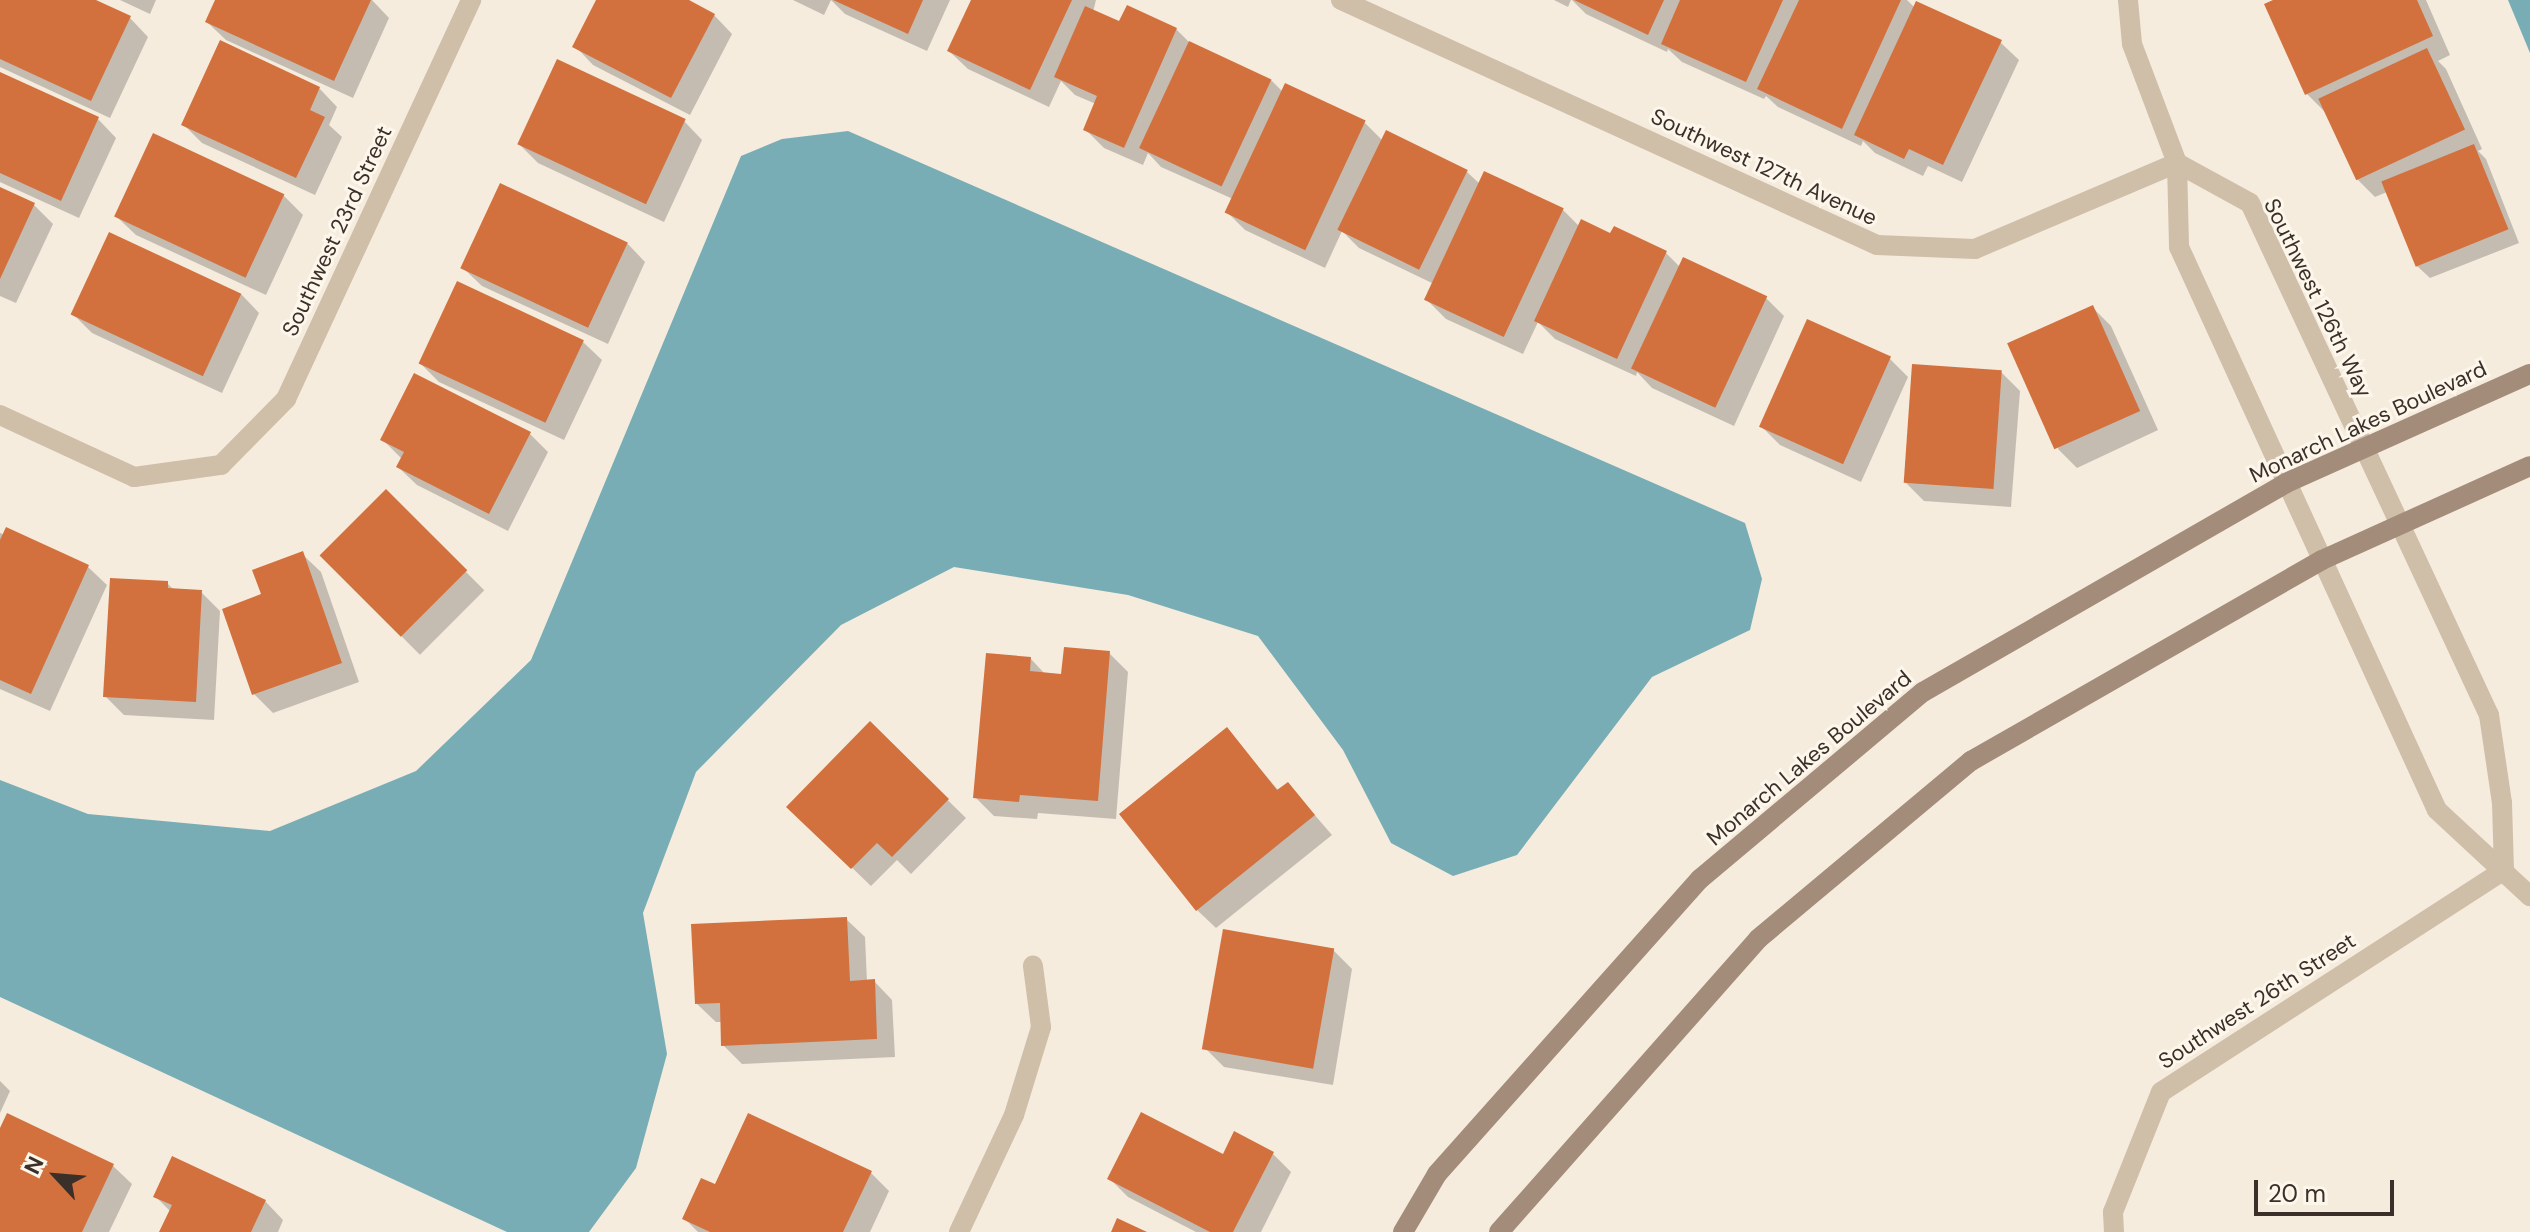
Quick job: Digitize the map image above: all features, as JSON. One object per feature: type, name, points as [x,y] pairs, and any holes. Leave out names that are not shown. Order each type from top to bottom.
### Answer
[{"type":"street","name":"Southwest 23rd Street","points":[[0,415],[134,477],[221,465],[286,399],[471,0]]},
{"type":"street","name":"Southwest 127th Avenue","points":[[1341,0],[1877,245],[1975,249],[2177,163]]},
{"type":"street","points":[[2128,0],[2132,44],[2177,163],[2179,247],[2437,810],[2530,896]]},
{"type":"street","name":"Southwest 126th Way","points":[[2177,163],[2250,203],[2398,526],[2489,715],[2502,803],[2504,870]]},
{"type":"street","name":"Monarch Lakes Boulevard","points":[[1403,1232],[1437,1174],[1700,879],[1923,692],[2286,483],[2530,374]]},
{"type":"street","points":[[1499,1232],[1758,939],[1971,761],[2322,560],[2530,466]]},
{"type":"street","name":"Southwest 26th Street","points":[[2114,1232],[2113,1212],[2161,1092],[2504,870]]},
{"type":"street","points":[[959,1232],[1014,1115],[1041,1027],[1033,966]]},
{"type":"water","points":[[2508,0],[2530,0],[2530,53]]},
{"type":"water","points":[[848,131],[1745,523],[1762,579],[1750,630],[1652,677],[1517,855],[1453,876],[1391,843],[1343,750],[1258,636],[1128,595],[954,567],[841,625],[696,772],[643,913],[667,1054],[636,1168],[589,1232],[507,1232],[0,997],[0,780],[88,814],[270,831],[416,771],[531,660],[741,156],[782,139]]},
{"type":"building","points":[[0,0],[96,0],[131,16],[91,101],[0,59]]},
{"type":"building","points":[[215,0],[371,0],[334,81],[205,22]]},
{"type":"building","points":[[596,0],[689,0],[715,14],[671,98],[572,47]]},
{"type":"building","points":[[833,0],[923,0],[908,34]]},
{"type":"building","points":[[971,0],[1072,0],[1030,90],[947,51]]},
{"type":"building","points":[[1574,0],[1664,0],[1648,35]]},
{"type":"building","points":[[1680,0],[1783,0],[1746,82],[1661,44]]},
{"type":"building","points":[[1799,0],[1901,0],[1842,129],[1757,89]]},
{"type":"building","points":[[2273,0],[2417,0],[2433,36],[2305,95],[2264,4]]},
{"type":"building","points":[[1916,1],[2002,40],[1943,165],[1909,149],[1904,159],[1854,135]]},
{"type":"building","points":[[1127,5],[1177,28],[1124,148],[1083,130],[1097,96],[1054,77],[1085,6],[1119,21]]},
{"type":"building","points":[[220,40],[320,87],[310,110],[325,117],[296,178],[181,125]]},
{"type":"building","points":[[1189,41],[1271,79],[1222,186],[1139,148]]},
{"type":"building","points":[[2427,48],[2465,130],[2356,180],[2318,99]]},
{"type":"building","points":[[557,59],[686,119],[646,204],[517,144]]},
{"type":"building","points":[[0,72],[99,117],[61,201],[0,173]]},
{"type":"building","points":[[1285,83],[1366,121],[1305,250],[1225,213]]},
{"type":"building","points":[[1386,130],[1468,170],[1419,270],[1337,230]]},
{"type":"building","points":[[153,133],[284,194],[246,278],[114,216]]},
{"type":"building","points":[[2474,144],[2508,229],[2416,267],[2381,181]]},
{"type":"building","points":[[1484,171],[1564,208],[1504,337],[1424,300]]},
{"type":"building","points":[[500,183],[628,243],[588,328],[460,268]]},
{"type":"building","points":[[0,187],[35,203],[0,279]]},
{"type":"building","points":[[1581,219],[1610,233],[1614,226],[1667,251],[1617,359],[1534,321]]},
{"type":"building","points":[[109,232],[241,294],[203,376],[71,314]]},
{"type":"building","points":[[1683,257],[1767,296],[1715,408],[1631,368]]},
{"type":"building","points":[[457,281],[584,340],[545,423],[419,363]]},
{"type":"building","points":[[2093,305],[2140,411],[2054,449],[2007,343]]},
{"type":"building","points":[[1807,319],[1891,356],[1843,464],[1759,427]]},
{"type":"building","points":[[1912,364],[2002,370],[1993,489],[1904,483]]},
{"type":"building","points":[[414,373],[531,432],[489,514],[396,467],[404,452],[380,440]]},
{"type":"building","points":[[386,489],[467,570],[401,637],[320,555]]},
{"type":"building","points":[[6,527],[89,565],[31,694],[0,680],[0,540]]},
{"type":"building","points":[[303,551],[342,663],[252,695],[222,609],[261,594],[252,570]]},
{"type":"building","points":[[110,578],[168,581],[168,588],[202,590],[196,702],[103,697]]},
{"type":"building","points":[[1064,647],[1110,651],[1098,801],[1020,795],[1019,802],[973,798],[986,653],[1031,657],[1030,671],[1061,674]]},
{"type":"building","points":[[870,721],[949,799],[892,857],[877,843],[851,869],[786,807]]},
{"type":"building","points":[[1227,727],[1277,790],[1288,782],[1315,815],[1196,911],[1119,814]]},
{"type":"building","points":[[847,917],[850,981],[875,979],[877,1039],[721,1046],[720,1003],[695,1004],[691,924]]},
{"type":"building","points":[[1223,929],[1334,949],[1313,1069],[1202,1049]]},
{"type":"building","points":[[1141,1112],[1223,1154],[1234,1131],[1274,1152],[1233,1232],[1210,1232],[1107,1179]]},
{"type":"building","points":[[7,1113],[114,1164],[82,1232],[0,1232],[0,1128]]},
{"type":"building","points":[[748,1113],[872,1171],[843,1232],[710,1232],[682,1219],[701,1178],[715,1184]]},
{"type":"building","points":[[172,1156],[266,1200],[251,1232],[159,1232],[172,1205],[153,1197]]},
{"type":"building","points":[[1117,1218],[1147,1232],[1111,1232]]}]
